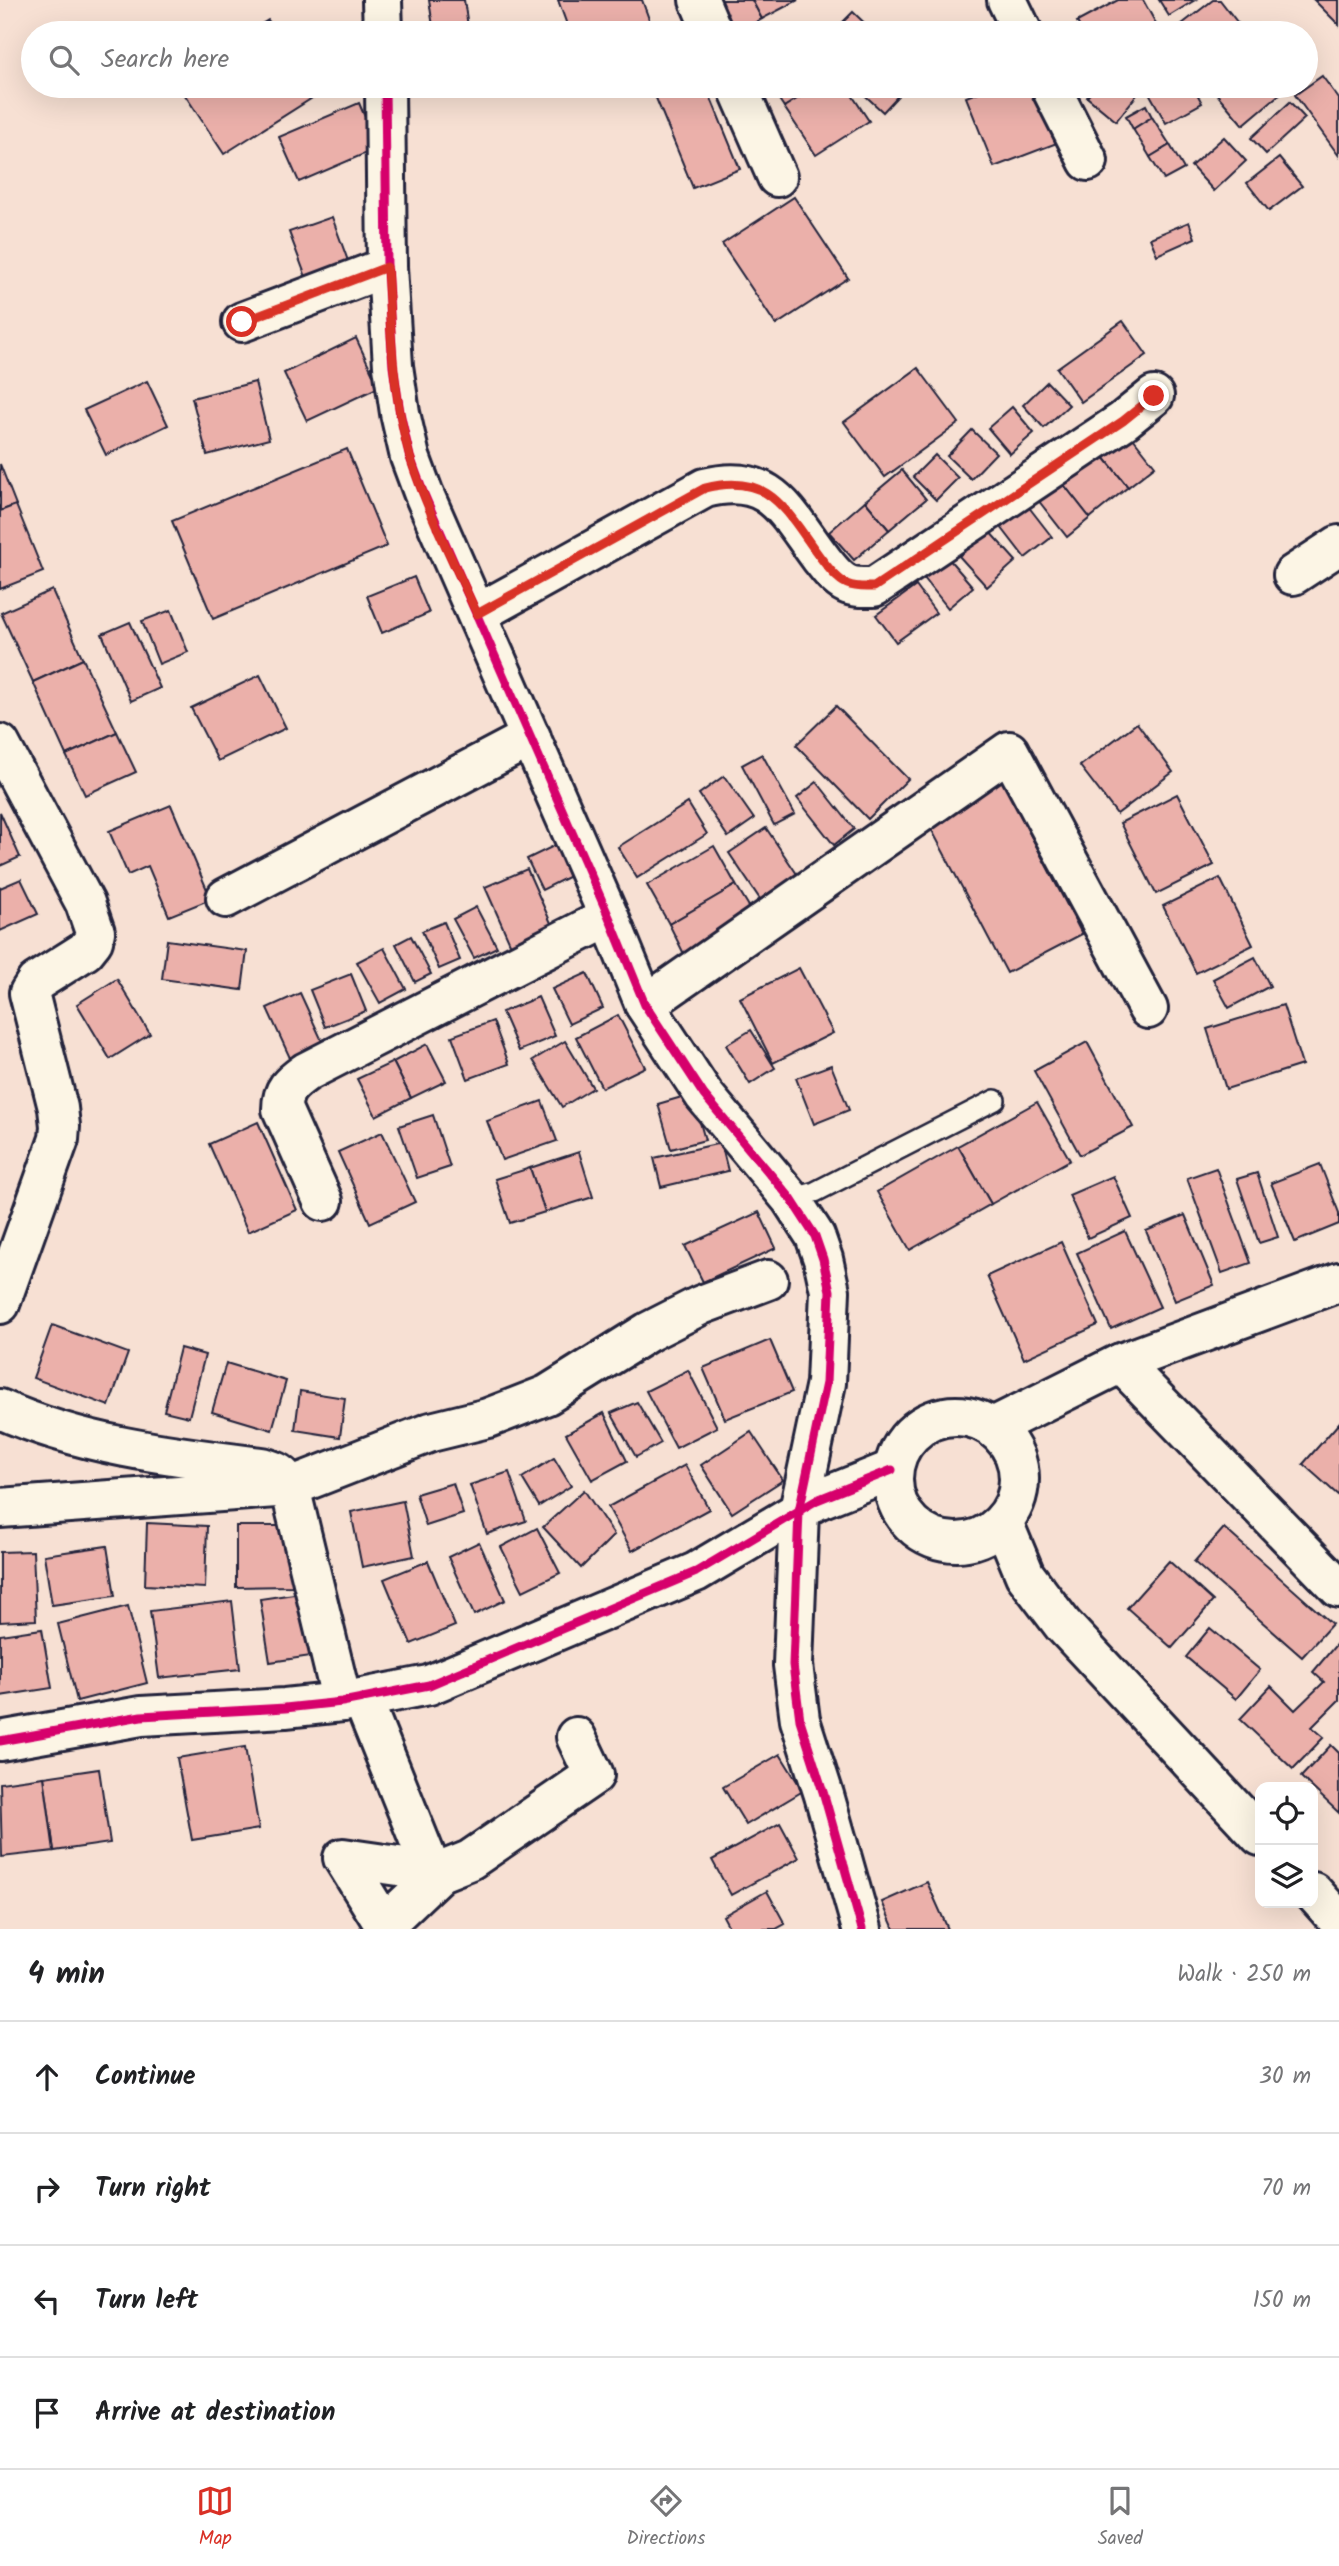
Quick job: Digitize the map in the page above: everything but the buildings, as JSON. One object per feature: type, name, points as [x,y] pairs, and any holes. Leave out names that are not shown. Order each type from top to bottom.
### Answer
[{"type":"street","points":[[382,0],[383,21]]},
{"type":"street","points":[[699,0],[708,21]]},
{"type":"street","points":[[1006,0],[1017,21]]},
{"type":"street","points":[[385,98],[387,267],[393,366],[410,457],[423,492],[645,1005],[704,1095],[791,1199],[815,1236],[823,1259],[830,1291],[826,1383],[799,1511],[793,1665],[800,1720],[862,1929]]},
{"type":"street","points":[[742,98],[778,177]]},
{"type":"street","points":[[1056,98],[1088,161]]},
{"type":"street","points":[[242,322],[387,267]]},
{"type":"street","points":[[477,614],[705,488],[726,482],[752,485],[773,497],[790,513],[829,568],[846,584],[874,587],[1123,421],[1154,396]]},
{"type":"street","points":[[1293,575],[1339,545]]},
{"type":"street","points":[[226,898],[531,737]]},
{"type":"street","points":[[0,744],[85,903],[94,932],[93,941],[85,951],[36,982],[29,993],[58,1108],[60,1126],[58,1139],[4,1277]]},
{"type":"street","points":[[645,1005],[1009,751],[1148,1009]]},
{"type":"street","points":[[323,1202],[282,1109],[282,1094],[290,1083],[306,1072],[609,917]]},
{"type":"street","points":[[0,1507],[289,1487],[431,1432],[488,1418],[547,1395],[648,1332],[701,1305],[768,1280]]},
{"type":"street","points":[[993,1427],[1121,1363],[1339,1282]]},
{"type":"street","points":[[1121,1363],[1339,1588]]},
{"type":"street","points":[[0,1409],[34,1425],[131,1450],[269,1469],[284,1476],[352,1700],[436,1872]]},
{"type":"street","points":[[951,1415],[973,1417],[993,1427],[1008,1442],[1017,1462],[1019,1483],[1014,1504],[1003,1522],[986,1535],[963,1542],[940,1541],[919,1531],[903,1515],[893,1493],[892,1470],[899,1450],[912,1432],[930,1420],[951,1415]]},
{"type":"street","points":[[0,1741],[141,1716],[272,1709],[352,1700],[429,1685],[696,1572],[817,1500],[892,1470]]},
{"type":"street","points":[[1003,1522],[1025,1574],[1063,1625],[1255,1831]]},
{"type":"street","points":[[436,1872],[344,1858],[385,1927],[436,1872],[470,1860],[594,1774],[576,1737]]},
{"type":"street","points":[[1318,1898],[1339,1921]]},
{"type":"lane","points":[[791,1199],[815,1192],[995,1100]]},
{"type":"cycle path","points":[[385,98],[387,267],[393,366],[410,457],[423,492],[645,1005],[704,1095],[791,1199],[815,1236],[823,1259],[830,1291],[826,1383],[799,1511],[793,1665],[800,1720],[862,1929]]},
{"type":"cycle path","points":[[0,1741],[141,1716],[342,1702],[429,1685],[696,1572],[817,1500],[892,1470]]},
{"type":"route","points":[[242,322],[387,267],[393,366],[410,457],[477,614],[705,488],[726,482],[752,485],[773,497],[790,513],[829,568],[846,584],[874,587],[1123,421],[1154,396]]}]
